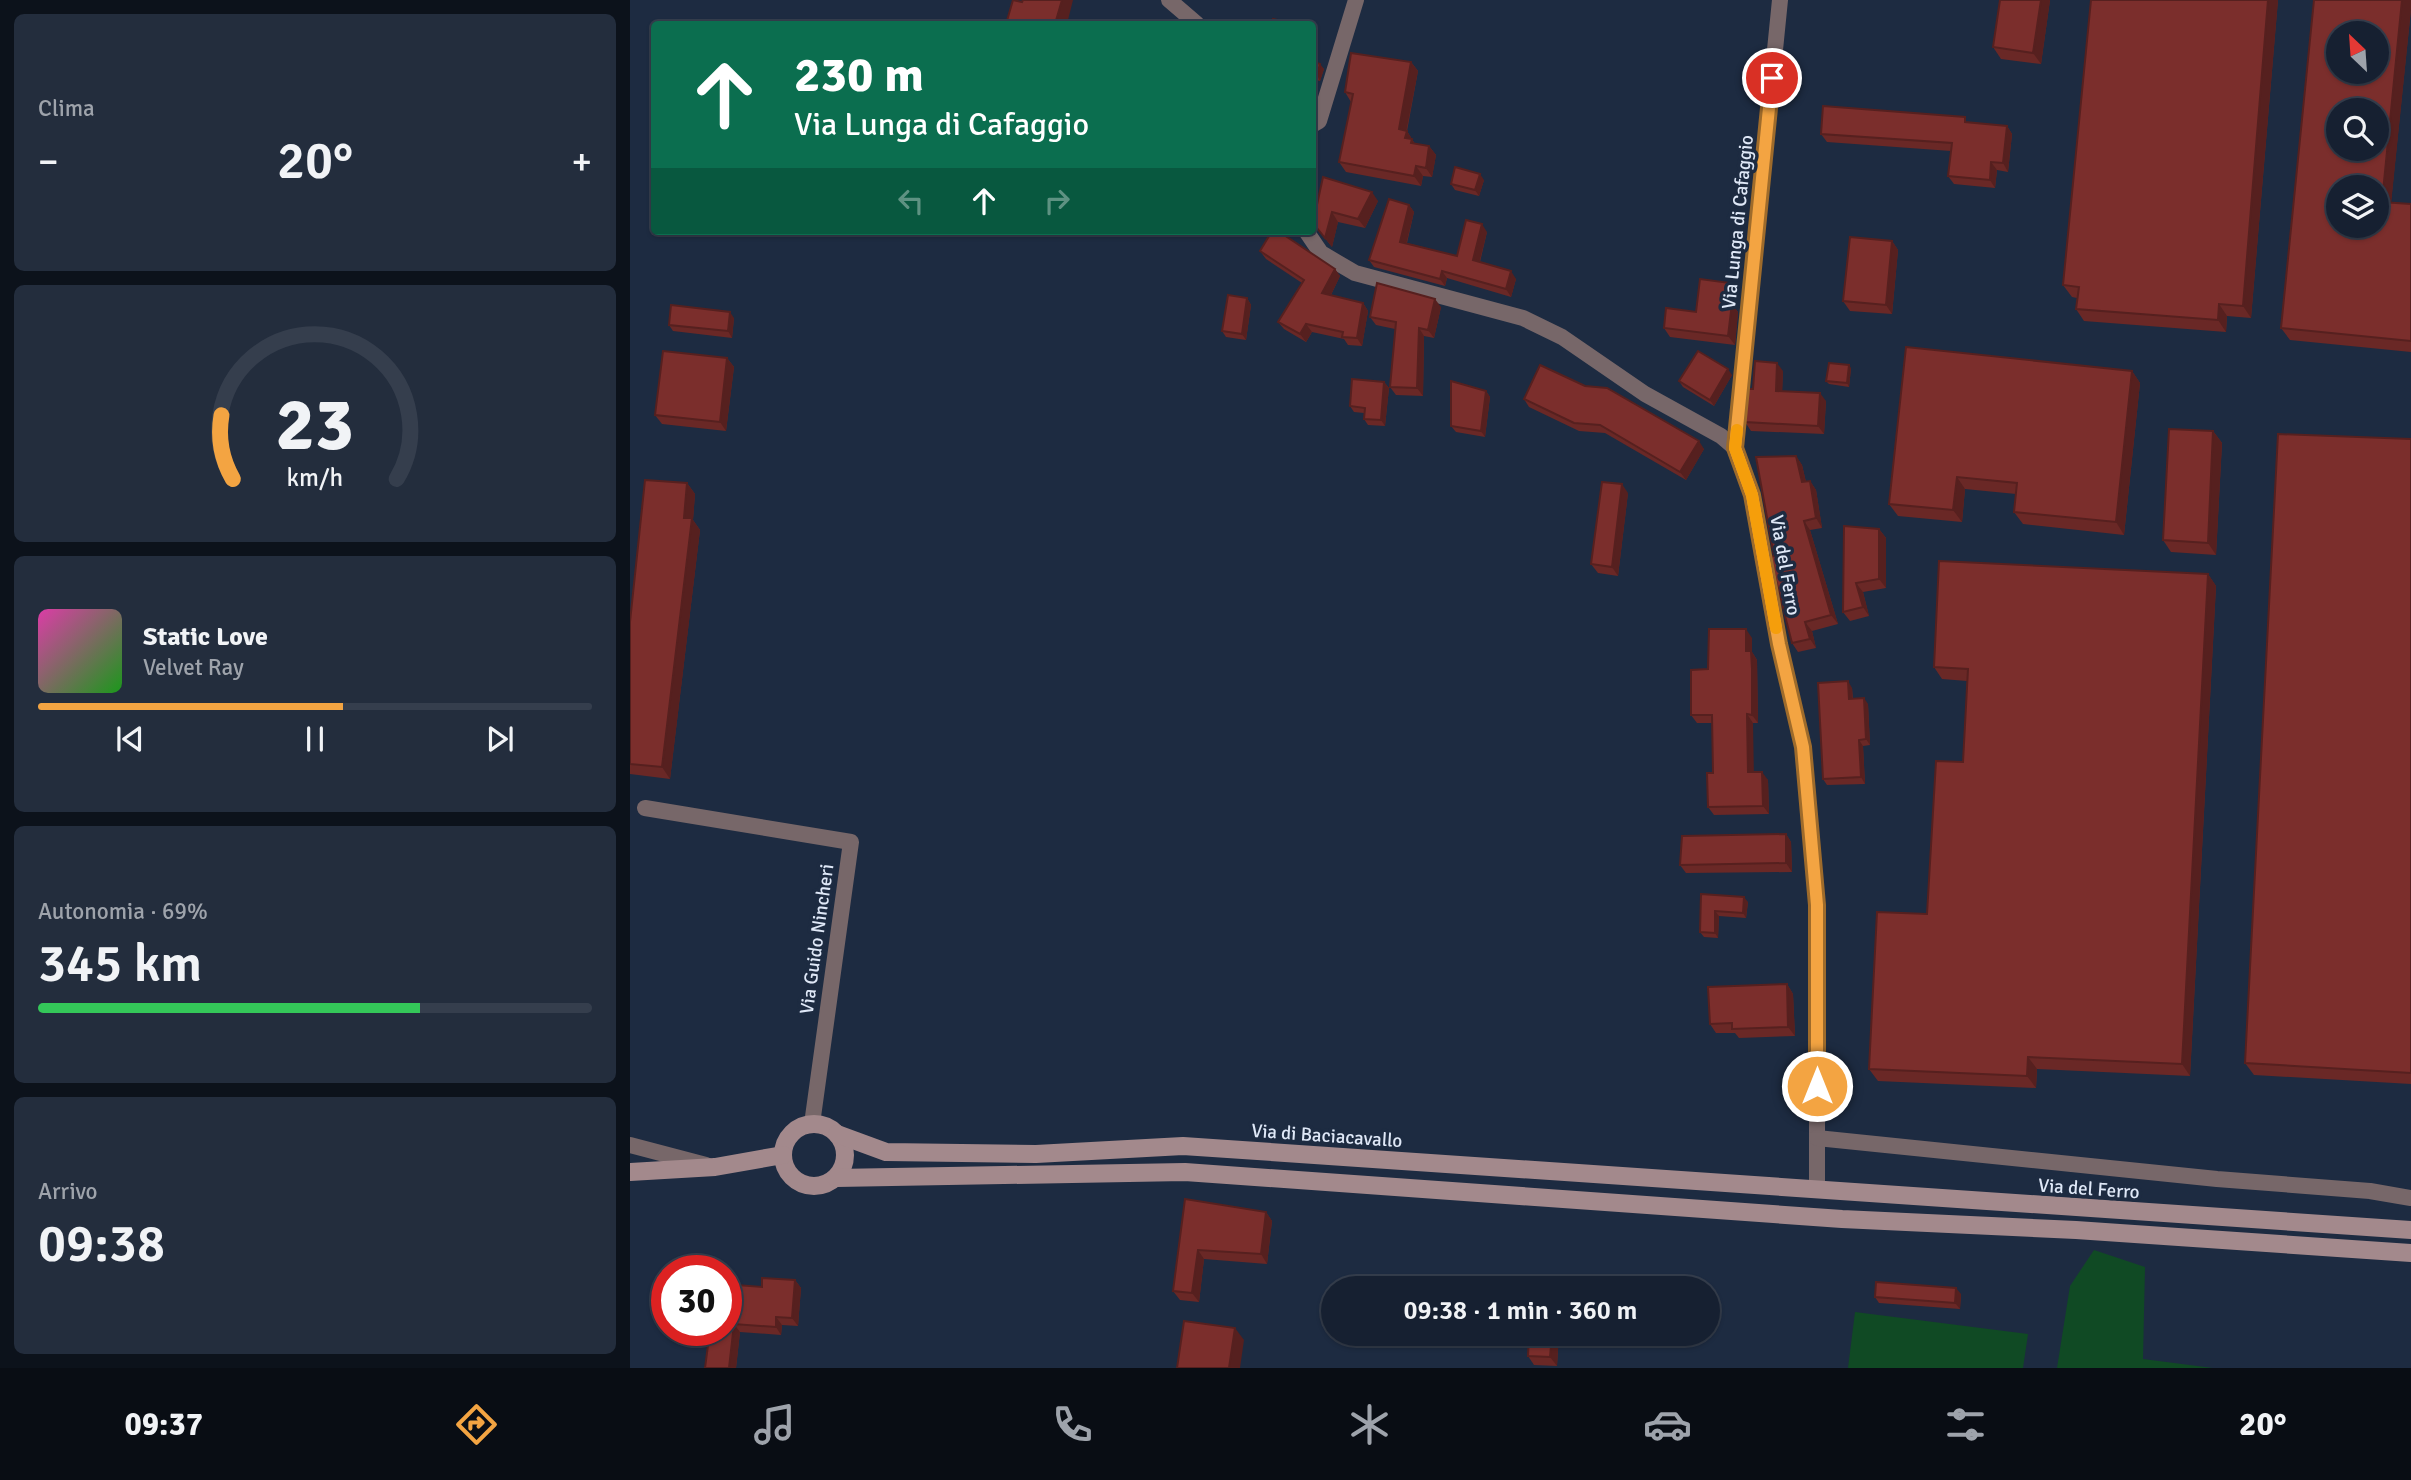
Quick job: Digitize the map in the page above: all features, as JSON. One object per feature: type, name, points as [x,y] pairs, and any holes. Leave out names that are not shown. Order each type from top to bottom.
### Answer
[{"type":"main road","name":"Via di Baciacavallo","points":[[812,1124],[828,1127],[837,1134],[886,1152],[1036,1154],[1182,1146],[1817,1189]]},
{"type":"main road","points":[[812,1124],[792,1133],[783,1155],[791,1176],[800,1183],[822,1185],[836,1178],[1185,1172],[1802,1217],[2076,1230],[2411,1253]]},
{"type":"main road","points":[[836,1178],[845,1156],[844,1146],[837,1134]]},
{"type":"main road","points":[[630,1172],[715,1167],[783,1155]]},
{"type":"main road","name":"Via del Ferro","points":[[1817,1189],[2411,1230]]},
{"type":"street","points":[[1169,0],[1194,21]]},
{"type":"street","points":[[1316,123],[1319,121],[1356,0]]},
{"type":"street","name":"Via Lunga di Cafaggio","points":[[1735,448],[1780,0]]},
{"type":"street","points":[[1309,235],[1321,253],[1355,273],[1523,317],[1562,337],[1645,394],[1721,436],[1735,448]]},
{"type":"street","name":"Via del Ferro","points":[[1735,448],[1752,495],[1779,644],[1803,747],[1817,905],[1817,1189]]},
{"type":"street","name":"Via Guido Nincheri","points":[[645,808],[851,842],[812,1124]]},
{"type":"street","name":"Via del Ferro","points":[[1817,1138],[2217,1179],[2370,1191],[2411,1198]]},
{"type":"street","points":[[630,1145],[715,1167]]},
{"type":"green space","points":[[2094,1250],[2145,1267],[2143,1359],[2213,1368],[2057,1368],[2070,1286]]},
{"type":"green space","points":[[1855,1312],[2028,1334],[2023,1368],[1848,1368]]},
{"type":"building","points":[[1013,0],[1062,0],[1056,21],[1007,21]]},
{"type":"building","points":[[2000,0],[2041,0],[2033,53],[1993,47]]},
{"type":"building","points":[[2091,0],[2268,0],[2243,306],[2219,304],[2218,320],[2076,309],[2079,287],[2063,285]]},
{"type":"building","points":[[2314,0],[2402,0],[2389,131],[2389,98],[2326,98],[2326,161],[2386,161],[2385,175],[2326,175],[2326,238],[2389,238],[2389,202],[2411,204],[2411,341],[2281,328]]},
{"type":"building","points":[[1351,53],[1411,62],[1399,129],[1407,131],[1405,138],[1412,139],[1411,143],[1429,146],[1426,168],[1416,166],[1414,176],[1339,162],[1353,94],[1345,92]]},
{"type":"building","points":[[1823,106],[1965,117],[1965,122],[2007,126],[2003,163],[1991,162],[1990,180],[1948,176],[1952,143],[1821,134]]},
{"type":"building","points":[[1455,167],[1480,174],[1475,190],[1451,184]]},
{"type":"building","points":[[1323,177],[1372,192],[1358,219],[1332,212],[1325,238],[1316,227],[1316,209]]},
{"type":"building","points":[[1389,199],[1409,205],[1400,242],[1457,256],[1466,220],[1482,224],[1473,260],[1511,271],[1506,289],[1442,271],[1440,279],[1369,260]]},
{"type":"building","points":[[1270,235],[1284,235],[1335,269],[1322,293],[1363,303],[1357,338],[1342,337],[1343,332],[1306,324],[1300,334],[1278,322],[1304,280],[1260,251]]},
{"type":"building","points":[[1850,237],[1892,241],[1886,305],[1843,301]]},
{"type":"building","points":[[1700,279],[1730,283],[1727,302],[1732,303],[1728,336],[1664,328],[1666,308],[1696,312]]},
{"type":"building","points":[[1377,283],[1435,299],[1428,330],[1419,328],[1417,388],[1390,387],[1396,322],[1370,317]]},
{"type":"building","points":[[1228,295],[1247,298],[1242,334],[1222,331]]},
{"type":"building","points":[[671,305],[730,312],[728,331],[669,325]]},
{"type":"building","points":[[1906,347],[2132,371],[2116,522],[2014,512],[2017,483],[1957,477],[1953,510],[1889,504]]},
{"type":"building","points":[[663,351],[727,358],[720,422],[655,415]]},
{"type":"building","points":[[1698,351],[1728,369],[1710,400],[1679,381]]},
{"type":"building","points":[[1755,361],[1777,363],[1776,391],[1820,393],[1818,426],[1745,422],[1746,389],[1753,389]]},
{"type":"building","points":[[1829,363],[1849,365],[1847,383],[1826,381]]},
{"type":"building","points":[[1540,365],[1585,386],[1607,388],[1699,441],[1680,472],[1600,425],[1574,423],[1524,399]]},
{"type":"building","points":[[1352,379],[1384,382],[1381,420],[1364,419],[1365,408],[1350,406]]},
{"type":"building","points":[[1451,381],[1486,391],[1481,431],[1451,426]]},
{"type":"building","points":[[2169,429],[2213,431],[2208,543],[2163,540]]},
{"type":"building","points":[[2278,434],[2411,439],[2411,1073],[2245,1063]]},
{"type":"building","points":[[1796,456],[1802,482],[1810,481],[1816,518],[1804,521],[1831,615],[1805,622],[1810,639],[1792,643],[1770,557],[1774,556],[1756,457]]},
{"type":"building","points":[[645,480],[687,483],[684,518],[692,518],[662,767],[630,764],[630,622]]},
{"type":"building","points":[[1602,482],[1622,484],[1612,567],[1591,564]]},
{"type":"building","points":[[1844,526],[1879,529],[1879,579],[1856,583],[1863,607],[1843,612]]},
{"type":"building","points":[[1939,561],[2208,574],[2182,1064],[2028,1057],[2027,1076],[1869,1069],[1877,912],[1927,914],[1936,761],[1963,762],[1968,669],[1934,667]]},
{"type":"building","points":[[1709,629],[1746,629],[1746,651],[1751,651],[1752,669],[1752,715],[1747,714],[1748,772],[1762,772],[1763,806],[1708,807],[1707,773],[1713,773],[1712,715],[1691,715],[1691,670],[1708,669]]},
{"type":"building","points":[[1848,681],[1849,699],[1864,698],[1866,739],[1859,740],[1861,777],[1823,779],[1818,683]]},
{"type":"building","points":[[1786,834],[1786,863],[1680,865],[1682,836]]},
{"type":"building","points":[[1701,894],[1744,897],[1743,913],[1715,911],[1715,933],[1700,932]]},
{"type":"building","points":[[1787,984],[1788,1027],[1732,1029],[1732,1023],[1710,1024],[1708,987]]},
{"type":"building","points":[[1185,1199],[1266,1212],[1261,1254],[1198,1250],[1192,1293],[1173,1291]]},
{"type":"building","points":[[762,1278],[795,1280],[792,1318],[776,1317],[776,1327],[742,1325],[742,1285],[762,1287]]},
{"type":"building","points":[[1876,1282],[1956,1288],[1955,1303],[1875,1297]]},
{"type":"building","points":[[1184,1321],[1235,1328],[1229,1368],[1177,1368]]},
{"type":"building","points":[[708,1346],[732,1346],[729,1368],[705,1368]]},
{"type":"building","points":[[1528,1346],[1551,1346],[1550,1357],[1528,1356]]},
{"type":"slow traffic","points":[[1737,430],[1735,448],[1752,495],[1776,628]]},
{"type":"route","points":[[1772,78],[1735,448],[1752,495],[1779,644],[1799,718],[1803,747],[1817,905],[1817,1086]]}]
